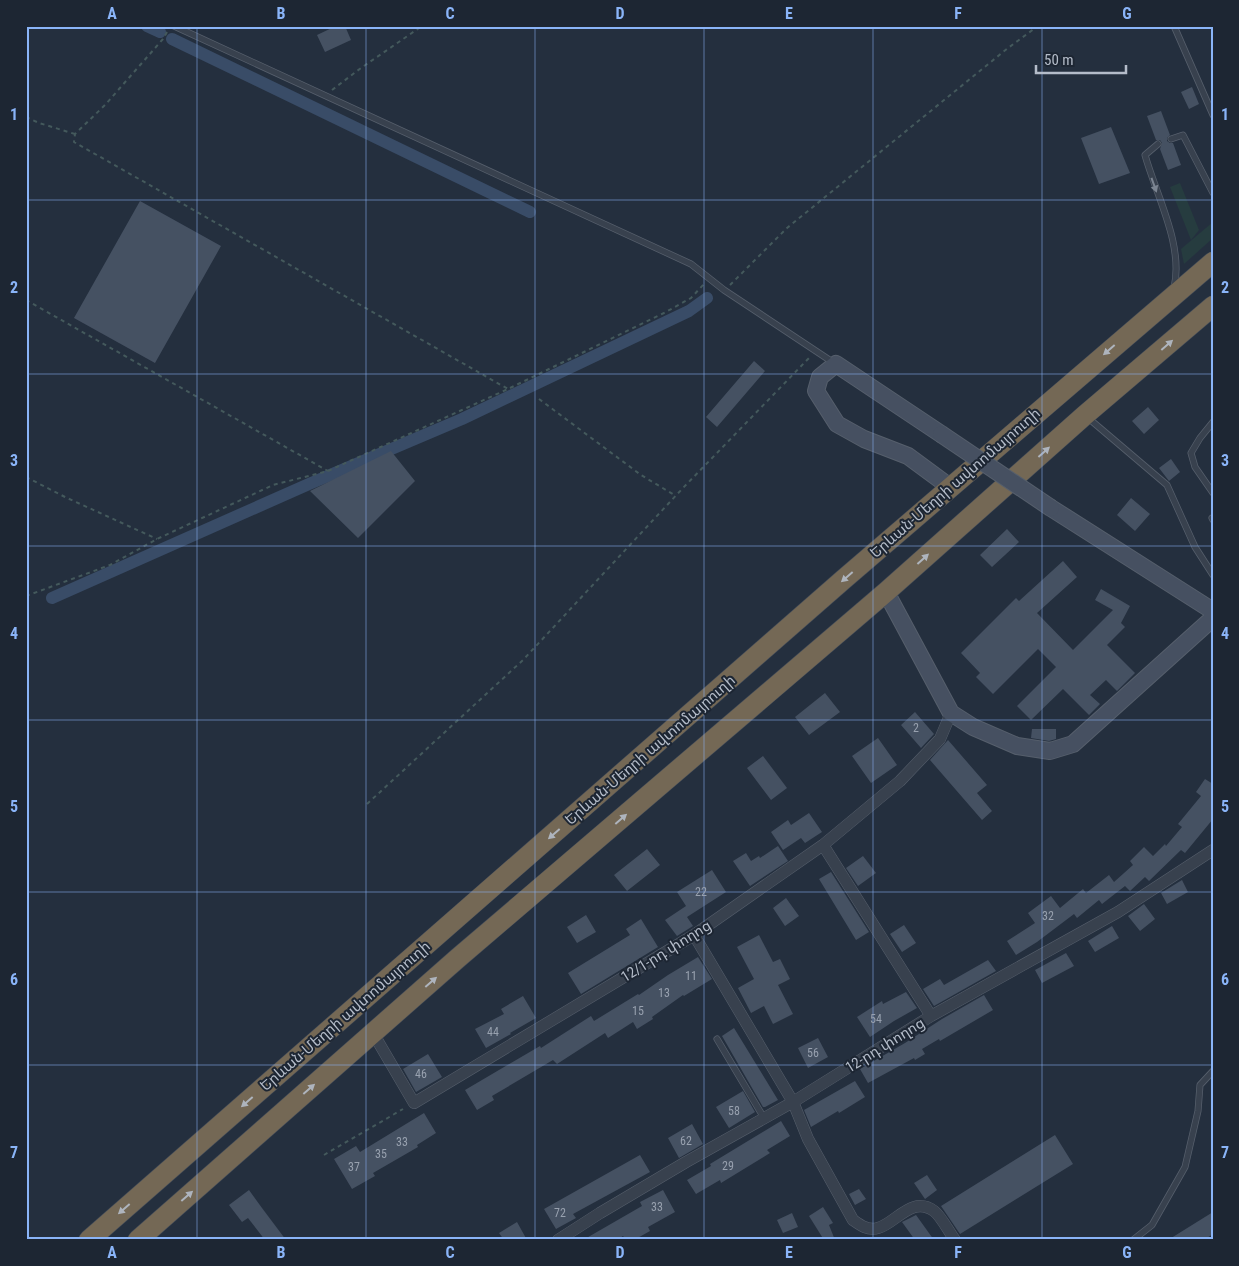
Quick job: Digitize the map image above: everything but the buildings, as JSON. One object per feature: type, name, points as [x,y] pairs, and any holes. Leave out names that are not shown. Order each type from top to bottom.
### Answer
[{"type":"highway","name":"Երևան-Մեղրի ավտոմայրուղի","points":[[89,1240],[950,487],[1172,295],[1213,262]]},
{"type":"highway","name":"Երևան-Մեղրի ավտոմայրուղի","points":[[138,1240],[458,958],[886,592],[1085,415],[1213,306]]},
{"type":"street","points":[[950,487],[908,456],[864,439],[837,424],[816,391],[820,377],[836,364],[1051,508],[1213,611]]},
{"type":"street","points":[[886,592],[951,713],[973,727],[1017,746],[1050,751],[1072,744],[1213,618]]},
{"type":"street","name":"12/1-րդ փողոց","points":[[414,1103],[694,935],[823,845],[900,781],[940,739],[951,713]]},
{"type":"street","points":[[823,845],[931,1016]]},
{"type":"street","name":"12-րդ փողոց","points":[[558,1240],[600,1213],[793,1102],[931,1016],[1118,912],[1213,850]]},
{"type":"street","points":[[694,935],[793,1102],[808,1139],[853,1220],[863,1228],[878,1228],[908,1209],[922,1207],[934,1211],[955,1240]]},
{"type":"street","points":[[373,1032],[414,1103]]},
{"type":"lane","points":[[173,26],[691,264],[724,290],[836,364]]},
{"type":"lane","points":[[1174,26],[1213,115]]},
{"type":"lane","points":[[1171,139],[1182,135],[1213,193]]},
{"type":"lane","points":[[1158,144],[1144,155],[1173,240],[1178,274],[1172,295]]},
{"type":"lane","points":[[1085,415],[1167,485],[1195,547],[1213,575]]},
{"type":"lane","points":[[1213,422],[1200,438],[1191,454],[1195,467],[1213,493]]},
{"type":"lane","points":[[717,1039],[764,1118]]},
{"type":"lane","points":[[1133,1240],[1152,1225],[1185,1167],[1198,1111],[1200,1085],[1213,1071]]},
{"type":"path","points":[[173,26],[105,105],[76,134],[74,142],[508,389]]},
{"type":"path","points":[[326,96],[338,84],[422,26]]},
{"type":"path","points":[[724,290],[787,228],[993,60],[1038,26]]},
{"type":"path","points":[[26,117],[76,134]]},
{"type":"path","points":[[26,596],[110,565],[157,539],[273,485],[328,471],[508,389],[664,313],[690,298],[709,278]]},
{"type":"path","points":[[26,300],[328,471]]},
{"type":"path","points":[[368,804],[523,660],[676,496],[816,351]]},
{"type":"path","points":[[539,399],[641,475],[676,496]]},
{"type":"path","points":[[26,477],[64,497],[157,539]]},
{"type":"path","points":[[324,1155],[414,1103]]},
{"type":"green space","points":[[1180,183],[1199,230],[1191,240],[1170,187]]},
{"type":"green space","points":[[1213,222],[1213,238],[1184,264],[1181,249]]},
{"type":"waterway","points":[[147,26],[160,32]]},
{"type":"waterway","points":[[172,39],[530,212]]},
{"type":"waterway","points":[[52,598],[309,484],[462,419],[689,311],[707,298]]}]
